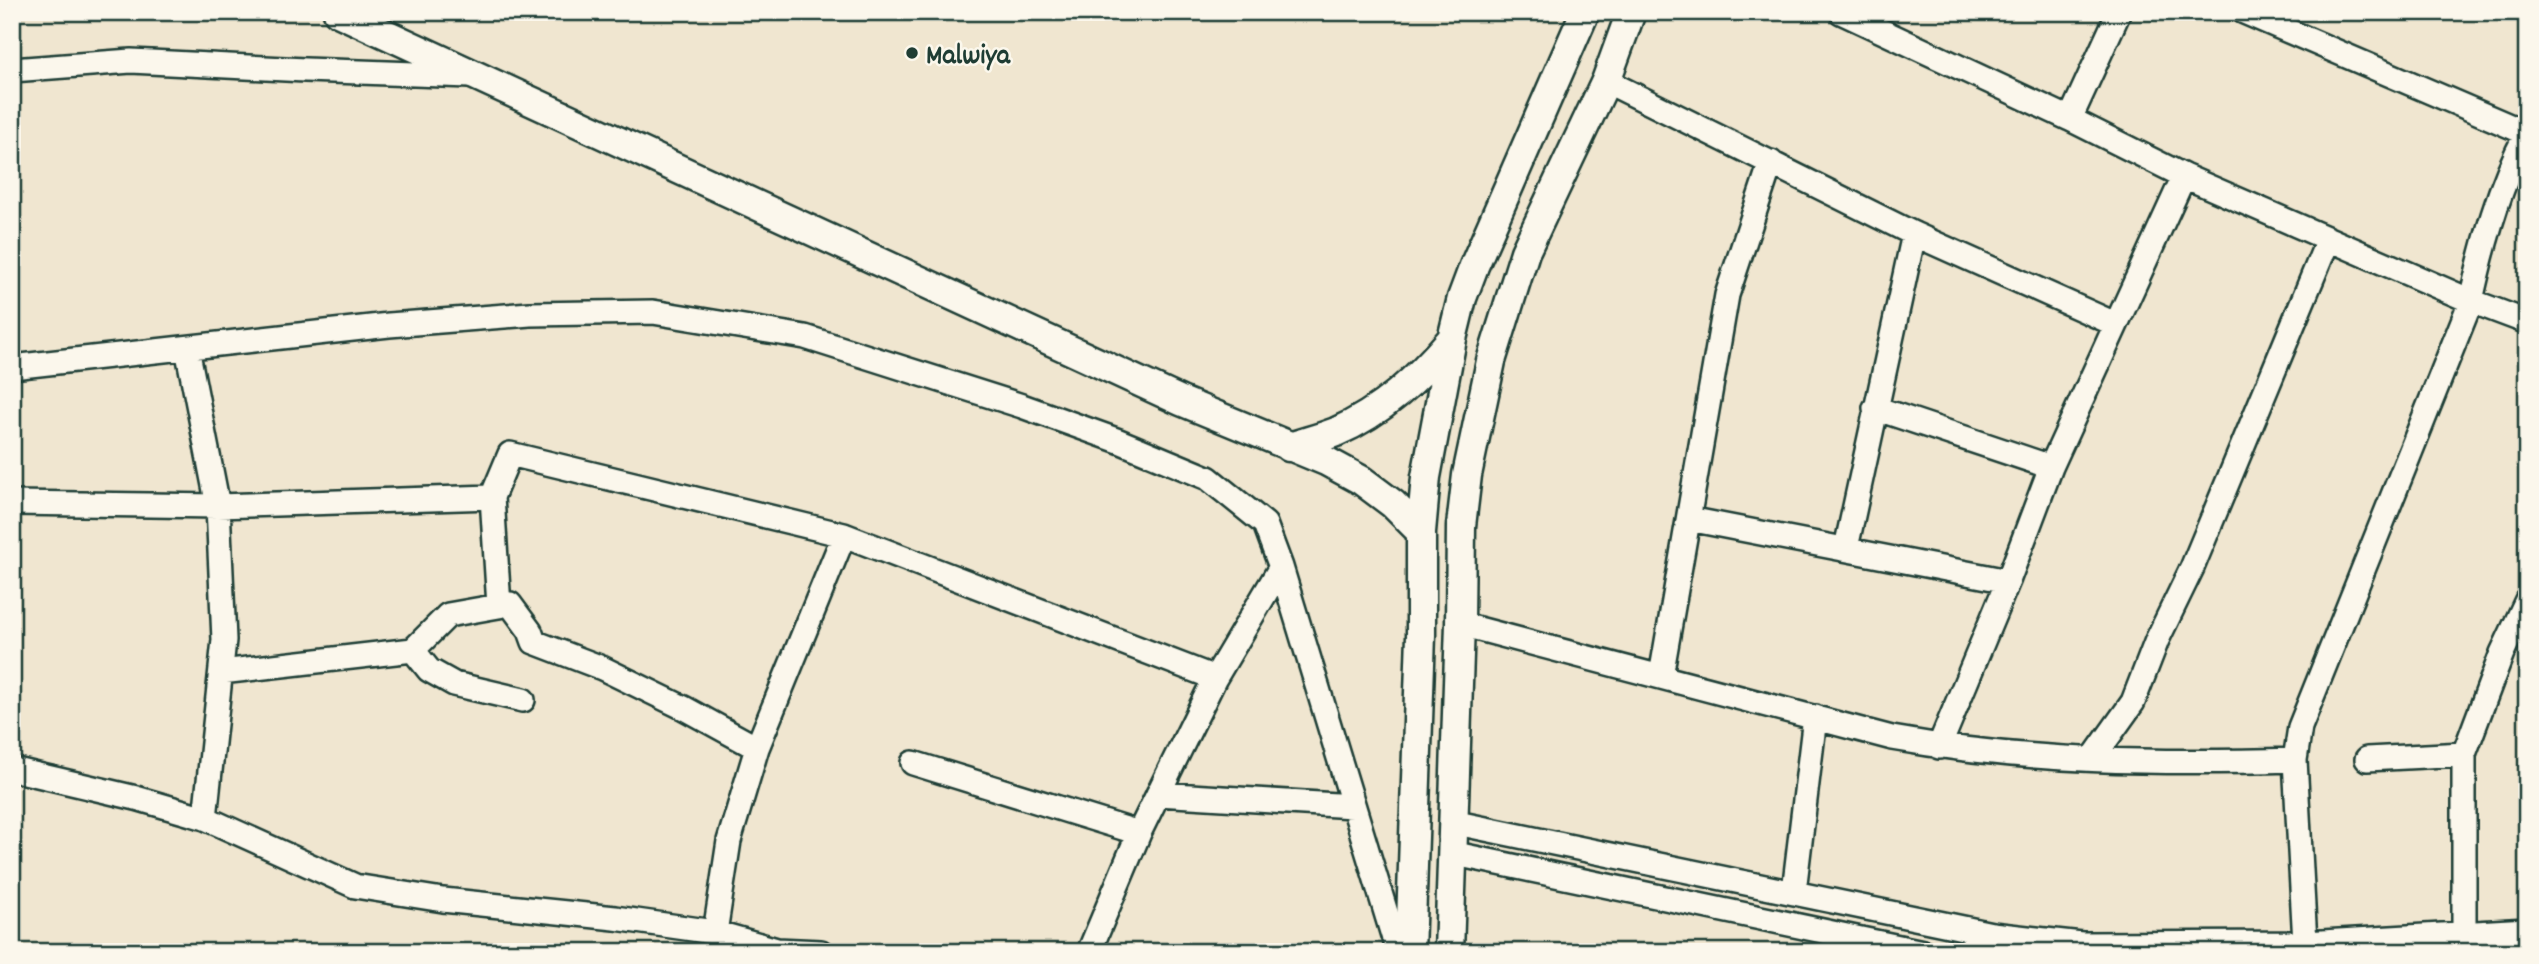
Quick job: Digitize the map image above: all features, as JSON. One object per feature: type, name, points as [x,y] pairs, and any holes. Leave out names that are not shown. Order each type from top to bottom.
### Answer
[{"type":"main road","points":[[338,12],[471,76],[1168,395],[1326,461],[1361,480],[1393,504],[1421,532]]},
{"type":"main road","points":[[1410,952],[1421,635],[1421,532],[1426,477],[1462,298],[1585,12]]},
{"type":"main road","points":[[1449,952],[1461,526],[1466,475],[1491,361],[1525,252],[1606,81],[1631,12]]},
{"type":"main road","points":[[1539,118],[1579,137]]},
{"type":"main road","points":[[1289,447],[1336,431],[1380,408],[1419,377],[1452,339]]},
{"type":"street","points":[[1841,12],[2070,119],[2183,176],[2471,301],[2527,322]]},
{"type":"street","points":[[2070,119],[2119,12]]},
{"type":"street","points":[[2244,12],[2290,22],[2527,133],[2513,162],[2484,242],[2471,301],[2300,727],[2295,760],[2305,943]]},
{"type":"street","points":[[12,71],[131,61],[471,76]]},
{"type":"street","points":[[1606,81],[1914,234],[2115,324]]},
{"type":"street","points":[[1661,676],[1727,295],[1771,162]]},
{"type":"street","points":[[1940,747],[2051,467],[2183,176]]},
{"type":"street","points":[[1846,548],[1914,234]]},
{"type":"street","points":[[2093,758],[2133,702],[2157,640],[2192,568],[2328,240]]},
{"type":"street","points":[[12,367],[389,325],[530,314],[653,312],[805,337],[1022,406],[1119,441],[1208,478],[1265,524],[1281,567],[1398,952]]},
{"type":"street","points":[[187,348],[218,506],[224,640],[205,818]]},
{"type":"street","points":[[1875,408],[2051,467]]},
{"type":"street","points":[[499,606],[492,497],[510,454],[844,535],[1215,678]]},
{"type":"street","points":[[12,503],[218,506],[492,497]]},
{"type":"street","points":[[1689,519],[2008,581]]},
{"type":"street","points":[[713,942],[729,841],[757,748],[844,535]]},
{"type":"street","points":[[1089,952],[1139,833],[1215,678],[1281,567]]},
{"type":"street","points":[[2464,934],[2463,754],[2502,653],[2527,600]]},
{"type":"street","points":[[221,672],[413,650],[448,615],[510,604],[530,631],[534,642],[602,668],[757,748]]},
{"type":"street","points":[[1460,624],[1892,738],[1940,747],[2030,756],[2213,763],[2295,760]]},
{"type":"street","points":[[413,650],[429,670],[454,684],[523,700]]},
{"type":"street","points":[[1794,891],[1815,717]]},
{"type":"street","points":[[2367,759],[2463,754]]},
{"type":"street","points":[[913,763],[1139,833]]},
{"type":"street","points":[[12,769],[205,818],[355,886],[443,900],[615,918],[713,942],[821,952]]},
{"type":"street","points":[[1158,794],[1353,806]]},
{"type":"street","points":[[1452,822],[1992,934],[2082,944],[2305,943],[2527,930]]},
{"type":"street","points":[[1451,853],[1923,952]]},
{"type":"street","points":[[1966,952],[1992,934]]},
{"type":"place","name":"Malwiya","points":[[912,53]]}]
